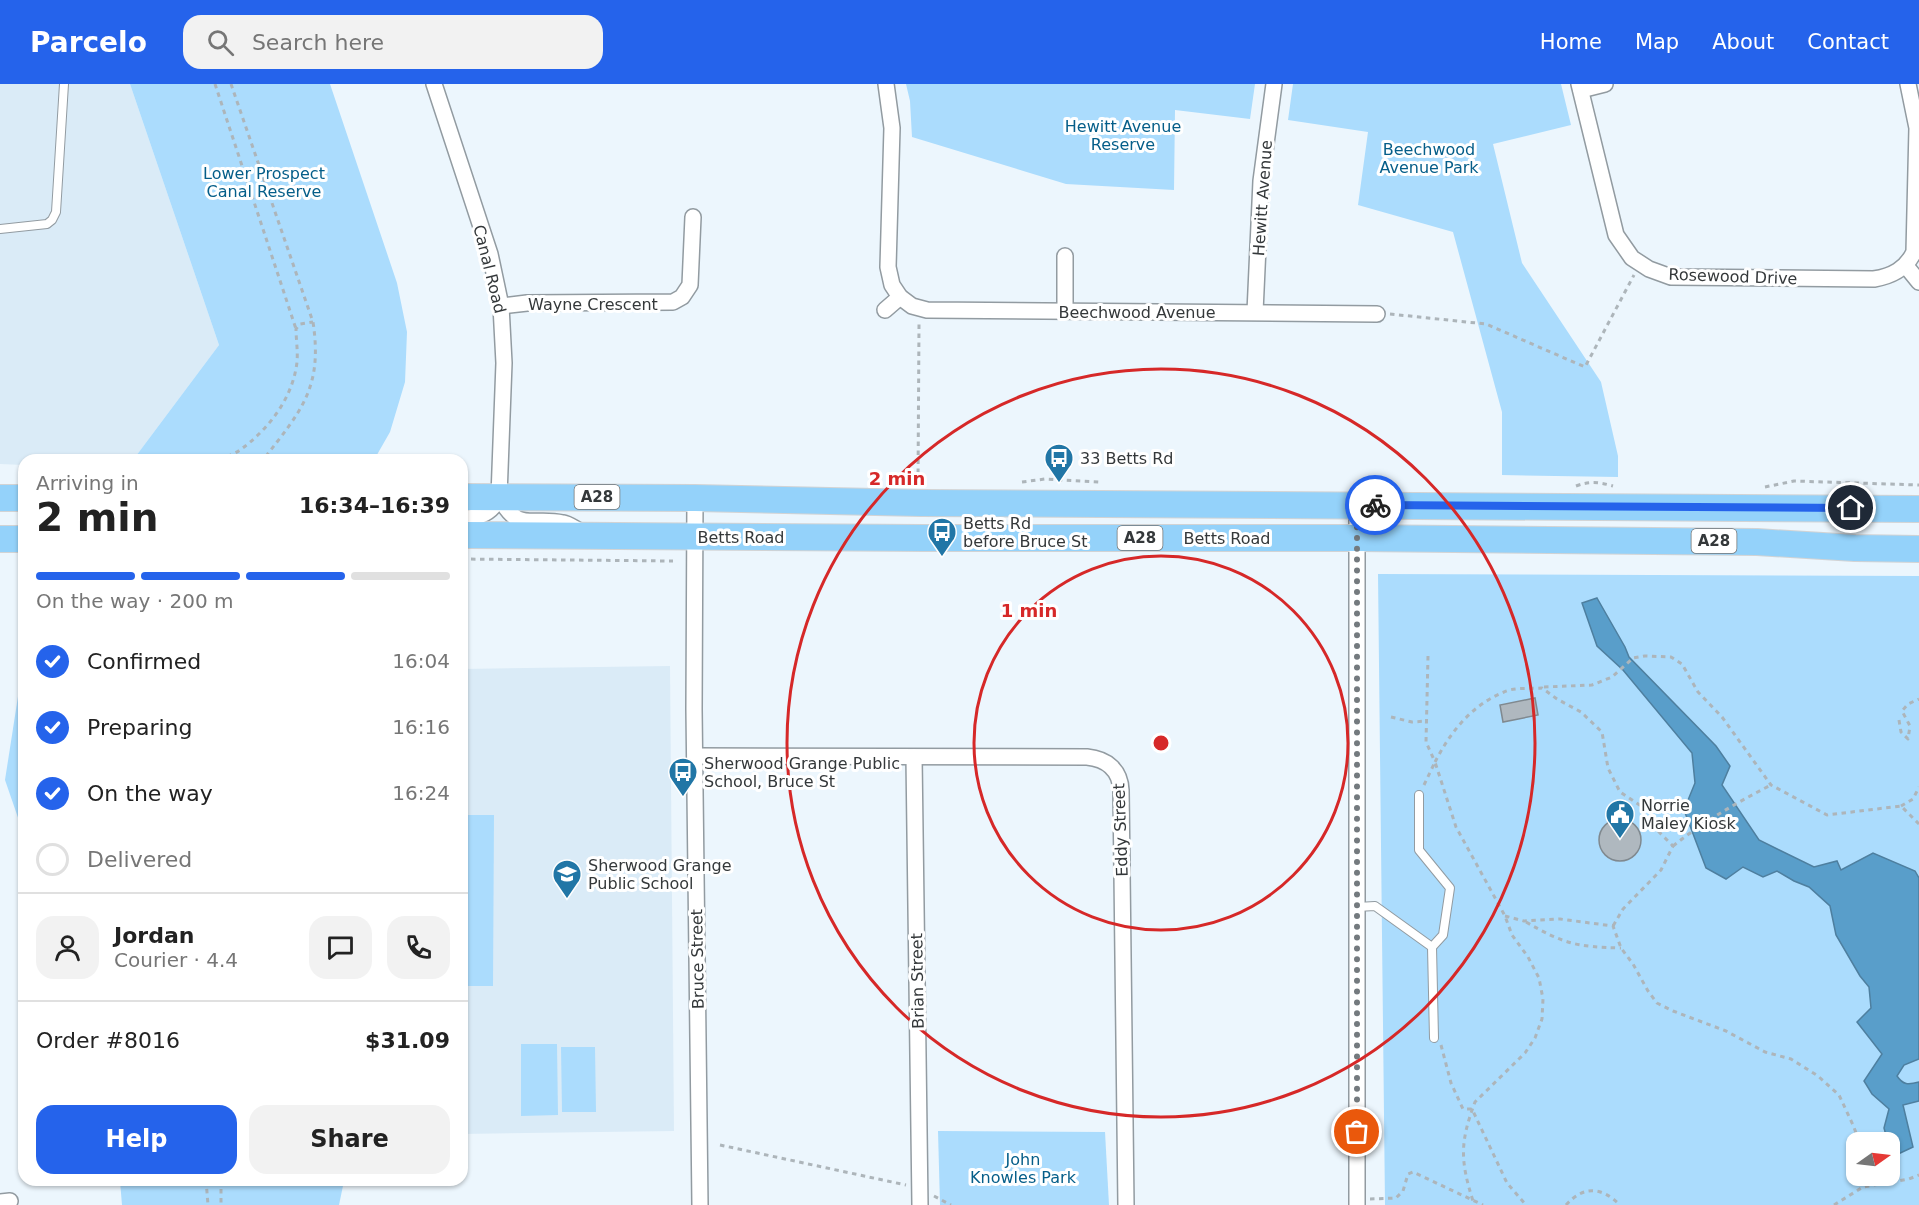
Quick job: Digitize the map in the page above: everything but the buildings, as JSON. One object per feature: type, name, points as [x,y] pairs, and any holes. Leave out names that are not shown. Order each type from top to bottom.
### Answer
[{"type":"highway","name":"Betts Road","points":[[468,497],[695,498],[921,503],[1919,509]]},
{"type":"highway","points":[[0,498],[18,498]]},
{"type":"highway","name":"Betts Road","points":[[468,535],[1356,538],[1757,542],[1855,549],[1919,549]]},
{"type":"highway","points":[[0,539],[18,539]]},
{"type":"street","name":"Canal Road","points":[[434,84],[490,254],[501,306],[504,363],[499,496]]},
{"type":"street","points":[[885,310],[900,297],[892,285],[888,267],[892,128],[886,84]]},
{"type":"street","name":"Hewitt Avenue","points":[[1255,312],[1261,181],[1274,84]]},
{"type":"street","points":[[1580,87],[1605,84]]},
{"type":"street","points":[[1908,84],[1915,114],[1917,140],[1915,245],[1914,252],[1906,266],[1919,282]]},
{"type":"street","name":"Rosewood Drive","points":[[1580,87],[1616,235],[1632,258],[1649,269],[1671,277],[1874,279],[1895,273],[1906,266]]},
{"type":"street","name":"Wayne Crescent","points":[[501,306],[527,303],[668,304],[687,301],[687,290],[691,279],[693,217]]},
{"type":"street","points":[[1065,256],[1065,311]]},
{"type":"street","name":"Beechwood Avenue","points":[[900,297],[912,306],[927,310],[1377,314]]},
{"type":"street","points":[[468,518],[492,510],[499,496]]},
{"type":"street","points":[[499,496],[506,510],[515,518],[533,522],[564,523],[588,536]]},
{"type":"street","name":"Bruce Street","points":[[695,498],[700,1205]]},
{"type":"street","points":[[1357,505],[1357,1202]]},
{"type":"street","name":"Eddy Street","points":[[696,756],[1096,758],[1110,765],[1119,777],[1121,790],[1126,1205]]},
{"type":"street","name":"Brian Street","points":[[914,757],[920,1205]]},
{"type":"lane","points":[[0,229],[47,224],[56,213],[64,84]]},
{"type":"lane","points":[[1419,795],[1419,850],[1450,888],[1443,935],[1432,947],[1434,1038]]},
{"type":"lane","points":[[1357,907],[1376,906],[1432,947]]},
{"type":"path","points":[[215,84],[296,329],[297,362],[286,395],[276,415],[258,436],[233,454]]},
{"type":"path","points":[[231,84],[312,322],[315,368],[304,405],[268,454]]},
{"type":"path","points":[[1377,314],[1486,324],[1585,367],[1640,263]]},
{"type":"path","points":[[918,484],[919,308]]},
{"type":"path","points":[[296,329],[300,324],[312,322]]},
{"type":"path","points":[[468,560],[673,561]]},
{"type":"path","points":[[1428,656],[1426,742],[1456,826],[1505,916],[1512,935],[1528,957],[1539,978],[1544,999],[1542,1019],[1535,1038],[1525,1053],[1475,1102],[1472,1109],[1463,1139],[1464,1173],[1473,1201]]},
{"type":"path","points":[[1419,795],[1446,740],[1468,713],[1505,691],[1592,685],[1612,677],[1633,658],[1645,656],[1671,657],[1682,664],[1698,692],[1722,717],[1771,785],[1827,815],[1901,806],[1913,800],[1919,788]]},
{"type":"path","points":[[1542,687],[1557,699],[1581,711],[1602,732],[1608,768],[1620,792],[1641,806],[1654,827],[1673,846]]},
{"type":"path","points":[[1899,720],[1901,732],[1908,740],[1910,726],[1902,711],[1908,704],[1919,699]]},
{"type":"path","points":[[1391,717],[1412,722],[1427,721]]},
{"type":"path","points":[[1613,926],[1623,909],[1661,870],[1673,846],[1735,804],[1771,785]]},
{"type":"path","points":[[1901,806],[1919,824]]},
{"type":"path","points":[[1505,916],[1524,921],[1557,940],[1587,947],[1621,948]]},
{"type":"path","points":[[1524,921],[1560,919],[1613,926]]},
{"type":"path","points":[[1613,926],[1621,948],[1634,964],[1648,991],[1658,1003],[1726,1031],[1765,1052],[1791,1059],[1818,1076],[1839,1095],[1856,1132]]},
{"type":"path","points":[[1434,1038],[1443,1047],[1450,1083],[1463,1109],[1472,1109]]},
{"type":"path","points":[[1472,1109],[1507,1183],[1526,1205]]},
{"type":"path","points":[[720,1145],[919,1187]]},
{"type":"path","points":[[1357,1202],[1396,1198],[1403,1191],[1408,1174],[1413,1172],[1483,1205]]},
{"type":"path","points":[[1900,1181],[1919,1176]]},
{"type":"path","points":[[206,1186],[208,1205]]},
{"type":"path","points":[[221,1186],[221,1205]]},
{"type":"path","points":[[1834,1205],[1868,1186]]},
{"type":"path","points":[[1566,1205],[1580,1193],[1597,1191],[1605,1193],[1620,1205]]},
{"type":"shaded area","points":[[0,84],[130,84],[219,345],[137,454],[18,454],[18,465],[0,464]]},
{"type":"shaded area","points":[[1597,598],[1629,657],[1716,746],[1730,766],[1722,785],[1759,840],[1814,867],[1837,861],[1841,870],[1873,853],[1915,871],[1919,878],[1919,1059],[1904,1065],[1897,1076],[1906,1084],[1919,1082],[1919,1101],[1903,1105],[1913,1147],[1900,1153],[1900,1132],[1885,1132],[1884,1128],[1889,1109],[1872,1094],[1864,1081],[1882,1054],[1857,1022],[1871,1008],[1869,987],[1836,935],[1830,906],[1809,887],[1777,871],[1763,877],[1743,867],[1726,879],[1706,868],[1684,810],[1695,783],[1692,753],[1623,670],[1597,646],[1582,603]]},
{"type":"shaded area","name":"Sherwood Grange Public School","points":[[670,666],[674,1131],[468,1134],[468,669]]},
{"type":"green space","name":"Lower Prospect Canal Reserve","points":[[130,84],[330,84],[397,283],[407,332],[405,382],[390,432],[377,454],[137,454],[219,345]]},
{"type":"green space","name":"Hewitt Avenue Reserve","points":[[906,84],[1255,84],[1250,119],[1175,110],[1174,190],[1066,184],[912,137],[910,101]]},
{"type":"green space","name":"Beechwood Avenue Park","points":[[1293,84],[1561,84],[1571,125],[1493,144],[1522,263],[1601,382],[1618,456],[1618,477],[1502,475],[1502,412],[1453,232],[1358,205],[1368,132],[1288,120]]},
{"type":"green space","points":[[1378,574],[1919,576],[1919,1205],[1385,1205]]},
{"type":"green space","points":[[18,697],[18,818],[5,780]]},
{"type":"green space","points":[[468,815],[494,815],[493,986],[468,986]]},
{"type":"green space","points":[[521,1044],[557,1044],[558,1115],[521,1116]]},
{"type":"green space","points":[[561,1047],[595,1047],[596,1112],[562,1112]]},
{"type":"green space","name":"John Knowles Park","points":[[938,1131],[1105,1132],[1109,1205],[940,1205]]},
{"type":"green space","points":[[120,1186],[343,1186],[339,1205],[122,1205]]},
{"type":"way so far","points":[[1357,1132],[1357,505],[1375,505]]},
{"type":"place","name":"33 Betts Rd","points":[[1059,484]]},
{"type":"place","name":"Betts Rd before Bruce St","points":[[942,558]]},
{"type":"place","name":"Sherwood Grange Public School, Bruce St","points":[[683,798]]},
{"type":"place","name":"Norrie Maley Kiosk","points":[[1620,840]]},
{"type":"place","name":"Sherwood Grange Public School","points":[[567,900]]},
{"type":"route","points":[[1375,505],[1851,508]]}]
